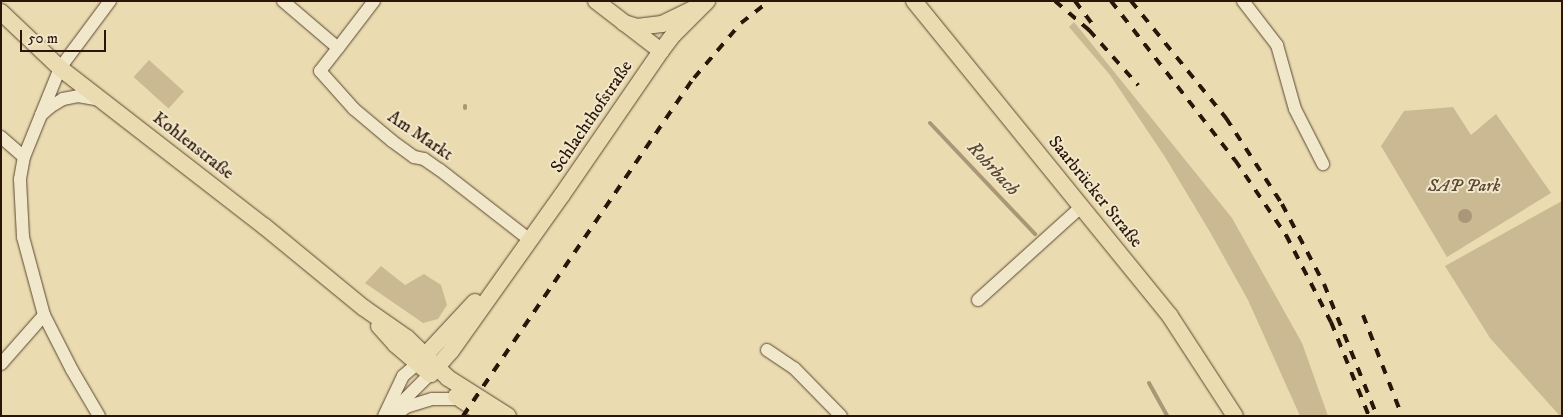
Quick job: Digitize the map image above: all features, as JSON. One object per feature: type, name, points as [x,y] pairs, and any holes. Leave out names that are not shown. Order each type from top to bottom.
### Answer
[{"type":"main road","points":[[596,1],[661,51]]},
{"type":"main road","points":[[624,23],[637,27],[662,24],[707,1]]},
{"type":"main road","name":"Schlachthofstraße","points":[[429,365],[451,351],[661,51],[674,34],[707,1]]},
{"type":"main road","name":"Saarbrücker Straße","points":[[914,1],[1170,316],[1235,416]]},
{"type":"main road","name":"Kohlenstraße","points":[[1,12],[60,68],[264,226],[364,308],[407,338],[429,365],[462,394]]},
{"type":"main road","name":"Schlachthofstraße","points":[[429,365],[516,260]]},
{"type":"main road","points":[[451,351],[454,370],[462,394],[486,416]]},
{"type":"main road","points":[[462,394],[508,416]]},
{"type":"street","points":[[99,416],[44,315],[23,237],[20,196],[24,157],[60,68],[110,1]]},
{"type":"street","points":[[283,1],[338,48]]},
{"type":"street","name":"Am Markt","points":[[374,1],[320,71],[354,109],[392,141],[414,157],[424,160],[440,170],[530,240]]},
{"type":"street","points":[[1242,1],[1277,44],[1296,109],[1324,164]]},
{"type":"street","points":[[38,119],[50,107],[63,99],[88,97],[102,100]]},
{"type":"street","points":[[1,136],[24,157]]},
{"type":"street","points":[[978,300],[1082,206]]},
{"type":"street","points":[[1,364],[44,315]]},
{"type":"street","points":[[767,350],[794,368],[834,413]]},
{"type":"street","points":[[384,416],[403,376],[429,365]]},
{"type":"street","points":[[389,416],[429,365]]},
{"type":"street","points":[[395,416],[406,407],[432,399],[462,394]]},
{"type":"green space","points":[[1074,22],[1232,218],[1302,343],[1328,416],[1300,416],[1248,300],[1210,232],[1165,157],[1110,75],[1069,27]]},
{"type":"green space","points":[[149,60],[184,91],[169,109],[134,77]]},
{"type":"green space","name":"SAP Park","points":[[1453,107],[1471,135],[1496,114],[1551,193],[1447,257],[1381,146],[1404,111]]},
{"type":"green space","points":[[1562,201],[1562,416],[1560,416],[1490,338],[1445,266]]},
{"type":"green space","points":[[381,266],[405,285],[424,274],[441,285],[447,305],[438,319],[423,323],[365,283]]},
{"type":"shaded area","points":[[1462,209],[1468,209],[1472,216],[1468,223],[1462,223],[1458,219],[1458,213]]},
{"type":"waterway","name":"Rohrbach","points":[[930,123],[1035,234]]},
{"type":"waterway","name":"Rohrbach","points":[[1149,383],[1167,416]]},
{"type":"railway","points":[[463,416],[694,78],[741,23],[769,1]]},
{"type":"railway","points":[[1055,1],[1089,30],[1138,85]]},
{"type":"railway","points":[[1075,1],[1096,29]]},
{"type":"railway","points":[[1111,1],[1235,160],[1286,235],[1331,322],[1369,416]]},
{"type":"railway","points":[[1131,1],[1226,118],[1282,204],[1324,284],[1377,416]]},
{"type":"railway","points":[[1363,315],[1402,416]]}]
